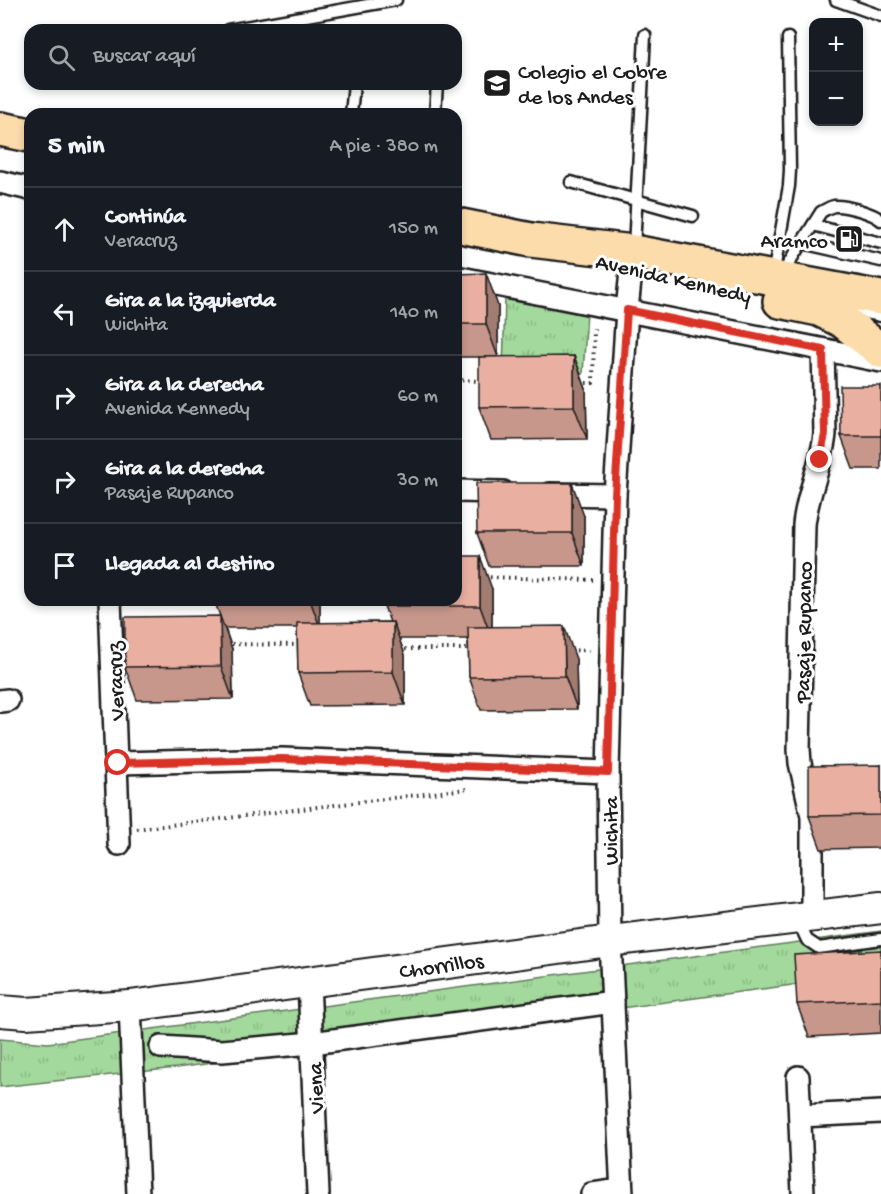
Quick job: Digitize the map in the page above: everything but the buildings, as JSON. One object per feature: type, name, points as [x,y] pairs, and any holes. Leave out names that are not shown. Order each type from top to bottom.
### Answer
[{"type":"main road","points":[[0,129],[24,134]]},
{"type":"main road","name":"Avenida Kennedy","points":[[462,226],[819,298],[868,304]]},
{"type":"main road","name":"Avenida Kennedy","points":[[633,262],[776,279],[819,298],[843,321],[881,351]]},
{"type":"street","points":[[0,182],[24,188]]},
{"type":"street","name":"Wichita","points":[[622,1192],[610,941],[608,772],[615,495],[627,310],[633,262]]},
{"type":"street","name":"Avenida Kennedy","points":[[462,278],[881,360]]},
{"type":"street","name":"Pasaje Rupanco","points":[[805,917],[812,816],[799,749],[804,525],[807,501],[824,448],[823,350]]},
{"type":"street","points":[[462,491],[615,495]]},
{"type":"street","name":"Veracruz","points":[[111,606],[119,838]]},
{"type":"street","points":[[118,763],[282,759],[608,772]]},
{"type":"street","name":"Chorrillos","points":[[0,1011],[26,1013],[130,1006],[610,941],[881,908]]},
{"type":"street","name":"Viena","points":[[309,981],[318,1194]]},
{"type":"street","points":[[161,1047],[222,1051],[312,1043],[613,1002]]},
{"type":"street","points":[[130,1006],[138,1194]]},
{"type":"street","points":[[798,1077],[803,1194]]},
{"type":"street","points":[[800,1116],[881,1112]]},
{"type":"street","points":[[592,1194],[622,1192]]},
{"type":"lane","points":[[262,24],[396,0]]},
{"type":"lane","points":[[836,0],[881,16]]},
{"type":"lane","points":[[633,262],[645,35]]},
{"type":"lane","points":[[776,279],[790,178],[788,38]]},
{"type":"lane","points":[[352,108],[353,90]]},
{"type":"lane","points":[[435,108],[437,90]]},
{"type":"lane","points":[[571,182],[693,216]]},
{"type":"lane","points":[[776,279],[821,212],[828,208],[837,206],[874,215],[881,220]]},
{"type":"lane","points":[[813,225],[881,243]]},
{"type":"lane","points":[[802,243],[881,261]]},
{"type":"lane","points":[[868,304],[881,316]]},
{"type":"lane","points":[[805,917],[807,940],[819,948],[881,939]]},
{"type":"path","points":[[570,383],[593,383],[595,304]]},
{"type":"path","points":[[462,380],[490,381]]},
{"type":"path","points":[[478,577],[613,580]]},
{"type":"path","points":[[216,644],[309,645]]},
{"type":"path","points":[[388,649],[482,650]]},
{"type":"path","points":[[564,650],[612,651]]},
{"type":"path","points":[[119,838],[466,789]]},
{"type":"green space","points":[[505,298],[587,312],[583,374],[503,373]]},
{"type":"green space","points":[[881,931],[881,973],[176,1068],[0,1087],[0,1039],[48,1043]]},
{"type":"place","name":"Colegio el Cobre de los Andes","points":[[497,83]]},
{"type":"place","name":"Aramco","points":[[849,239]]},
{"type":"route","points":[[118,763],[282,759],[608,772],[615,495],[627,310],[823,350],[825,434],[820,460]]}]
